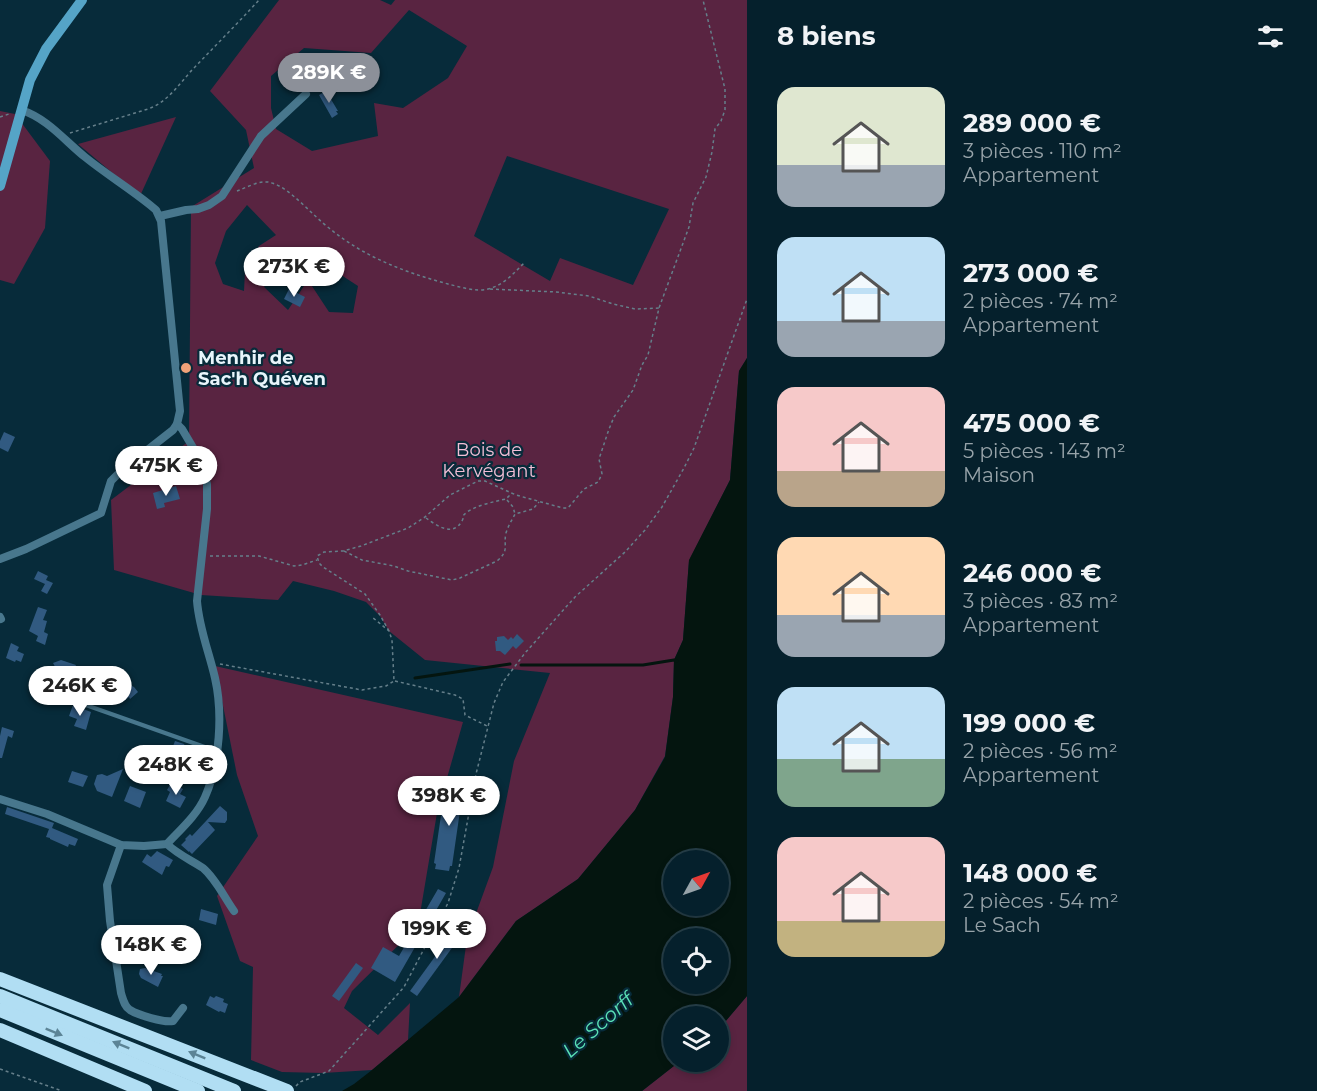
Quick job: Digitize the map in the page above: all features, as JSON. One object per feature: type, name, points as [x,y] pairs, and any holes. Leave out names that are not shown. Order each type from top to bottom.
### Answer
[{"type":"highway","points":[[0,979],[287,1091]]},
{"type":"highway","points":[[0,996],[234,1091]]},
{"type":"highway","points":[[0,1010],[198,1091]]},
{"type":"highway","points":[[0,1030],[145,1091]]},
{"type":"street","points":[[0,186],[30,80],[46,50],[82,0]]},
{"type":"street","points":[[159,216],[209,206],[222,196],[261,136],[306,94]]},
{"type":"street","points":[[0,559],[101,513],[111,481],[173,430],[180,411],[163,226],[159,216],[150,205],[40,119],[21,110]]},
{"type":"street","points":[[0,799],[47,814],[122,845],[144,846],[167,843],[193,815],[205,797],[215,766],[219,722],[219,701],[215,678],[198,614],[197,601],[203,556],[207,484],[201,461],[177,424]]},
{"type":"street","points":[[167,843],[173,850],[203,868],[234,911]]},
{"type":"street","points":[[122,845],[107,885],[120,993],[124,1004],[129,1010],[168,1023],[173,1021],[183,1008]]},
{"type":"lane","points":[[83,704],[216,752]]},
{"type":"path","points":[[61,136],[159,104],[259,0]]},
{"type":"path","points":[[318,560],[321,553],[343,551],[416,525],[450,495],[478,482],[485,481],[539,502],[568,508],[584,489],[597,482],[602,474],[599,459],[609,429],[614,417],[633,390],[648,355],[659,308],[689,227],[693,203],[706,177],[715,129],[722,121],[725,110],[725,89],[704,0]]},
{"type":"path","points":[[222,196],[261,182],[270,182],[282,187],[342,238],[363,252],[419,276],[462,287],[556,292],[589,296],[635,309],[659,308]]},
{"type":"path","points":[[489,288],[510,278],[525,262]]},
{"type":"path","points":[[292,1091],[300,1082],[329,1071],[404,987],[448,903],[459,868],[476,774],[494,703],[503,682],[575,597],[625,552],[662,507],[694,448],[747,299]]},
{"type":"path","points":[[425,518],[437,526],[448,529],[456,528],[464,514],[470,510],[506,500],[512,493]]},
{"type":"path","points":[[343,551],[362,560],[408,571],[452,580],[460,578],[502,557],[507,529],[515,514],[513,507],[506,500]]},
{"type":"path","points":[[515,514],[533,509],[539,502]]},
{"type":"path","points":[[203,556],[259,556],[294,566],[318,560]]},
{"type":"path","points":[[318,560],[323,567],[365,594],[380,615],[392,640],[394,681]]},
{"type":"path","points":[[372,617],[389,632]]},
{"type":"path","points":[[211,662],[362,690],[386,686],[394,681],[455,694],[463,699],[465,715],[488,727]]},
{"type":"path","points":[[0,1069],[62,1091]]},
{"type":"green space","name":"Bois de Kervégant","points":[[279,0],[380,0],[391,5],[395,0],[747,0],[747,358],[739,371],[730,480],[689,561],[683,640],[674,660],[673,697],[665,756],[635,810],[578,879],[516,921],[459,997],[467,938],[493,867],[514,761],[550,673],[425,660],[389,631],[380,616],[366,602],[293,581],[278,600],[201,595],[114,570],[111,500],[189,441],[191,207],[254,168],[246,130],[210,91]],"holes":[[[409,10],[467,46],[448,78],[403,108],[374,103],[378,136],[312,151],[276,129],[271,108],[271,76],[304,48],[371,53]],[[507,156],[669,209],[633,285],[560,258],[550,281],[474,236]],[[247,205],[276,235],[259,246],[245,271],[244,291],[223,284],[215,263],[226,231]],[[306,262],[335,271],[358,286],[353,313],[329,312],[308,280],[288,310],[264,287],[276,270]]]},
{"type":"green space","points":[[0,111],[15,114],[50,161],[45,228],[14,284],[0,280]]},
{"type":"green space","points":[[176,117],[140,196],[78,144]]},
{"type":"green space","points":[[215,666],[463,722],[437,813],[418,926],[352,991],[344,1008],[378,1035],[410,1003],[408,1040],[372,1070],[323,1073],[282,1072],[251,1060],[253,967],[240,961],[217,896],[258,836],[237,775]]},
{"type":"green space","points":[[747,996],[747,1091],[642,1091],[666,1072],[729,1072],[729,1017]]},
{"type":"water","name":"Le Scorff","points":[[747,358],[747,996],[729,1017],[729,1006],[663,1006],[663,1072],[666,1072],[642,1091],[342,1091],[372,1070],[459,997],[516,921],[578,879],[635,810],[665,757],[673,697],[674,660],[683,640],[689,560],[730,480],[739,371]]},
{"type":"building","points":[[326,91],[338,111],[336,111],[338,114],[332,118],[319,95]]},
{"type":"building","points":[[289,289],[305,297],[300,307],[284,299]]},
{"type":"building","points":[[4,432],[15,437],[8,452],[0,448]]},
{"type":"building","points":[[176,486],[180,499],[164,503],[165,507],[157,509],[153,493]]},
{"type":"building","points":[[38,571],[48,576],[46,580],[53,583],[47,594],[41,591],[45,584],[34,579]]},
{"type":"building","points":[[38,607],[47,610],[43,620],[47,621],[44,632],[48,634],[45,645],[36,641],[38,636],[29,631]]},
{"type":"building","points":[[517,634],[524,641],[516,649],[513,646],[505,655],[496,651],[497,637],[504,636],[508,640],[511,637],[513,639]]},
{"type":"building","points":[[11,643],[19,647],[17,651],[24,654],[21,662],[6,658]]},
{"type":"building","points":[[61,660],[76,665],[72,676],[63,672],[59,674],[53,663]]},
{"type":"building","points":[[126,683],[138,692],[124,701],[118,694]]},
{"type":"building","points":[[73,705],[91,712],[86,730],[74,726],[77,719],[69,716]]},
{"type":"building","points":[[2,727],[14,731],[12,738],[8,736],[2,758],[0,758],[0,736]]},
{"type":"building","points":[[175,741],[193,751],[190,759],[183,756],[182,759],[170,754]]},
{"type":"building","points":[[123,769],[112,797],[97,791],[94,784],[97,775],[107,776]]},
{"type":"building","points":[[72,771],[88,776],[83,787],[68,782]]},
{"type":"building","points":[[448,782],[462,784],[461,790],[463,790],[452,866],[449,871],[435,869],[436,864],[434,863],[445,788]]},
{"type":"building","points":[[171,783],[183,789],[180,794],[186,797],[180,808],[166,801],[170,792],[167,790]]},
{"type":"building","points":[[130,786],[146,792],[140,808],[124,801]]},
{"type":"building","points":[[220,806],[227,812],[227,820],[225,823],[208,822],[215,830],[192,854],[181,845]]},
{"type":"building","points":[[7,807],[54,823],[52,828],[78,839],[75,846],[69,844],[68,847],[46,837],[49,829],[5,814]]},
{"type":"building","points":[[157,851],[173,860],[169,867],[166,866],[162,875],[142,862],[147,854],[151,857]]},
{"type":"building","points":[[438,889],[446,893],[395,982],[371,968],[383,947],[399,956]]},
{"type":"building","points":[[201,909],[218,914],[216,925],[199,920]]},
{"type":"building","points":[[458,925],[465,930],[417,996],[410,991]]},
{"type":"building","points":[[356,963],[363,968],[339,1001],[332,996]]},
{"type":"building","points":[[145,968],[162,974],[158,987],[141,978],[140,969]]},
{"type":"building","points":[[210,996],[224,999],[223,1002],[228,1004],[225,1013],[206,1005]]},
{"type":"waterway","points":[[521,665],[643,665],[677,661]]},
{"type":"waterway","points":[[415,678],[510,664]]},
{"type":"place","name":"Menhir de Sac'h Quéven","points":[[186,368]]}]
